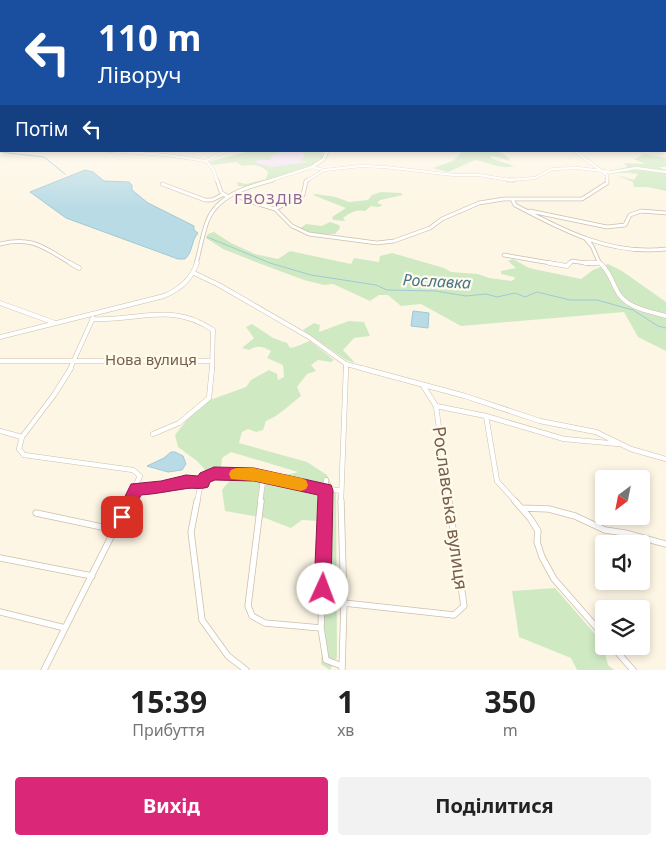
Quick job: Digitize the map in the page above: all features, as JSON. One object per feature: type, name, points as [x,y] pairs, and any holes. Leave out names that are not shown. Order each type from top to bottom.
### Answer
[{"type":"street","points":[[124,152],[167,155],[206,162],[223,152]]},
{"type":"street","points":[[162,184],[205,200],[212,200],[312,167],[324,159],[327,152]]},
{"type":"street","points":[[233,194],[248,201],[275,208],[292,226],[309,234],[377,243],[394,240],[430,228],[442,219],[479,203],[504,199],[582,199],[607,183],[607,175],[576,152]]},
{"type":"street","points":[[206,162],[212,170],[216,183],[226,195]]},
{"type":"street","points":[[312,167],[324,170],[361,166],[385,167],[421,173],[480,174],[510,180],[535,178],[552,169],[577,168],[612,172],[636,168],[666,172]]},
{"type":"street","points":[[275,208],[303,195],[306,181],[324,170]]},
{"type":"street","points":[[0,337],[164,296],[183,285],[194,272],[206,221],[226,195]]},
{"type":"street","points":[[512,200],[515,205],[522,209],[583,237],[607,245],[647,251],[666,249]]},
{"type":"street","points":[[522,209],[607,227],[625,225],[630,215],[641,211],[666,213]]},
{"type":"street","points":[[583,237],[592,246],[600,262],[612,275],[615,288],[622,297],[632,305],[666,316]]},
{"type":"street","points":[[0,244],[13,241],[30,241],[79,268]]},
{"type":"street","points":[[504,255],[567,266],[572,261],[593,264],[600,262]]},
{"type":"street","name":"Рославська вулиця","points":[[194,272],[309,337],[346,364],[424,387],[465,396],[540,421],[596,432],[622,444],[666,459]]},
{"type":"street","points":[[0,303],[55,323]]},
{"type":"street","name":"Нова вулиця","points":[[22,437],[76,361],[87,338],[94,314]]},
{"type":"street","points":[[92,319],[101,320],[146,314],[162,314],[178,315],[206,324],[213,330],[211,360]]},
{"type":"street","name":"Нова вулиця","points":[[0,361],[211,360],[212,378],[209,398],[179,422],[153,434]]},
{"type":"street","points":[[326,480],[321,628],[326,660],[342,668],[344,603],[341,492],[346,364]]},
{"type":"street","name":"Рославська вулиця","points":[[344,603],[454,615],[464,606],[436,406],[424,387]]},
{"type":"street","name":"Рославська вулиця","points":[[436,406],[486,416],[564,439],[622,444]]},
{"type":"street","points":[[486,416],[497,481],[522,508],[538,530],[537,542],[542,557],[554,579],[595,626]]},
{"type":"street","points":[[0,431],[22,437],[19,449],[24,455],[133,470],[140,476],[136,489],[116,530],[44,670]]},
{"type":"street","points":[[246,670],[228,656],[202,620],[191,532],[202,483],[205,478],[214,474],[260,476],[341,492]]},
{"type":"street","points":[[260,476],[263,481],[248,606],[252,616],[265,624],[321,628]]},
{"type":"street","points":[[136,489],[161,488],[186,482],[202,483]]},
{"type":"street","points":[[522,508],[549,509],[575,516],[605,530],[625,533],[666,544]]},
{"type":"street","points":[[36,513],[116,530]]},
{"type":"street","points":[[0,558],[92,576]]},
{"type":"street","points":[[0,612],[65,628]]},
{"type":"street","points":[[620,655],[633,670]]},
{"type":"shaded area","points":[[269,152],[320,152],[310,165],[266,168],[244,162]]},
{"type":"green space","points":[[246,152],[280,152],[273,155],[270,160],[257,160],[256,163],[272,167],[308,162],[300,160],[304,157],[305,152],[323,152],[323,158],[310,167],[248,187],[238,186],[237,182],[246,184],[266,179],[268,172],[260,166],[242,166],[237,162],[213,165],[208,162]]},
{"type":"green space","points":[[498,152],[507,156],[511,161],[492,156],[490,158],[514,166],[499,166],[475,160],[448,172],[433,168],[453,161],[461,153]]},
{"type":"green space","points":[[644,154],[666,158],[666,167],[658,167],[666,170],[666,191],[648,187],[634,187],[633,182],[616,175],[634,180],[638,174],[608,171],[627,167],[624,163],[645,164],[634,159]]},
{"type":"green space","points":[[381,192],[401,193],[403,195],[380,200],[377,203],[383,205],[378,207],[371,206],[365,211],[353,212],[343,218],[345,221],[333,220],[332,217],[346,208],[313,195],[336,197],[349,202],[368,200],[372,195]]},
{"type":"green space","points":[[330,222],[339,225],[340,228],[335,234],[315,234],[299,229],[306,224],[322,226]]},
{"type":"green space","points":[[214,232],[231,243],[255,254],[278,259],[290,251],[351,264],[354,258],[379,262],[380,256],[392,253],[444,268],[451,272],[478,274],[489,278],[511,281],[515,279],[514,277],[501,274],[501,271],[516,268],[508,261],[513,259],[529,268],[581,279],[593,270],[608,264],[622,271],[666,302],[666,351],[638,337],[624,312],[461,326],[421,304],[401,306],[388,295],[379,295],[370,301],[333,284],[324,285],[304,280],[261,264],[223,249],[206,238],[208,234]]},
{"type":"green space","points":[[349,321],[364,322],[370,336],[354,338],[343,350],[355,363],[346,360],[303,330],[314,323],[320,325],[319,332]]},
{"type":"green space","points":[[252,324],[273,338],[287,343],[290,348],[310,341],[334,360],[331,362],[318,360],[311,365],[316,371],[307,374],[297,387],[301,396],[280,413],[266,421],[263,430],[256,432],[248,429],[242,432],[239,443],[307,462],[327,475],[336,494],[337,657],[330,670],[321,664],[328,538],[319,521],[302,520],[291,528],[265,518],[225,511],[222,490],[230,481],[239,476],[248,473],[288,474],[298,472],[231,452],[222,458],[221,468],[208,473],[197,461],[178,447],[175,435],[199,404],[246,387],[251,380],[269,370],[277,374],[278,380],[284,377],[283,365],[267,358],[271,351],[260,347],[249,350],[242,348],[254,338],[246,327]]},
{"type":"green space","points":[[555,588],[595,634],[595,655],[605,655],[608,665],[614,670],[577,670],[571,658],[519,637],[512,591]]},
{"type":"water","points":[[85,170],[93,172],[104,181],[129,182],[132,185],[132,190],[148,203],[194,226],[194,230],[198,233],[188,256],[185,259],[178,259],[66,218],[30,192]]},
{"type":"water","points":[[413,311],[429,313],[428,328],[411,326]]},
{"type":"water","points":[[171,452],[183,456],[186,464],[182,470],[168,472],[147,466],[164,458]]},
{"type":"waterway","name":"Рославка","points":[[0,152],[44,157],[65,174]]},
{"type":"waterway","name":"Рославка","points":[[207,237],[270,263],[311,275],[376,285],[387,290],[436,291],[466,296],[486,294],[497,297],[515,293],[525,297],[537,292],[570,300],[597,300],[633,310],[658,326],[666,328]]},
{"type":"slow traffic","points":[[236,474],[254,475],[301,485]]},
{"type":"district","name":"ГВОЗДІВ","points":[[269,199]]},
{"type":"route","points":[[122,517],[136,489],[161,488],[186,482],[202,483],[205,478],[214,474],[254,475],[326,490],[323,589]]}]
